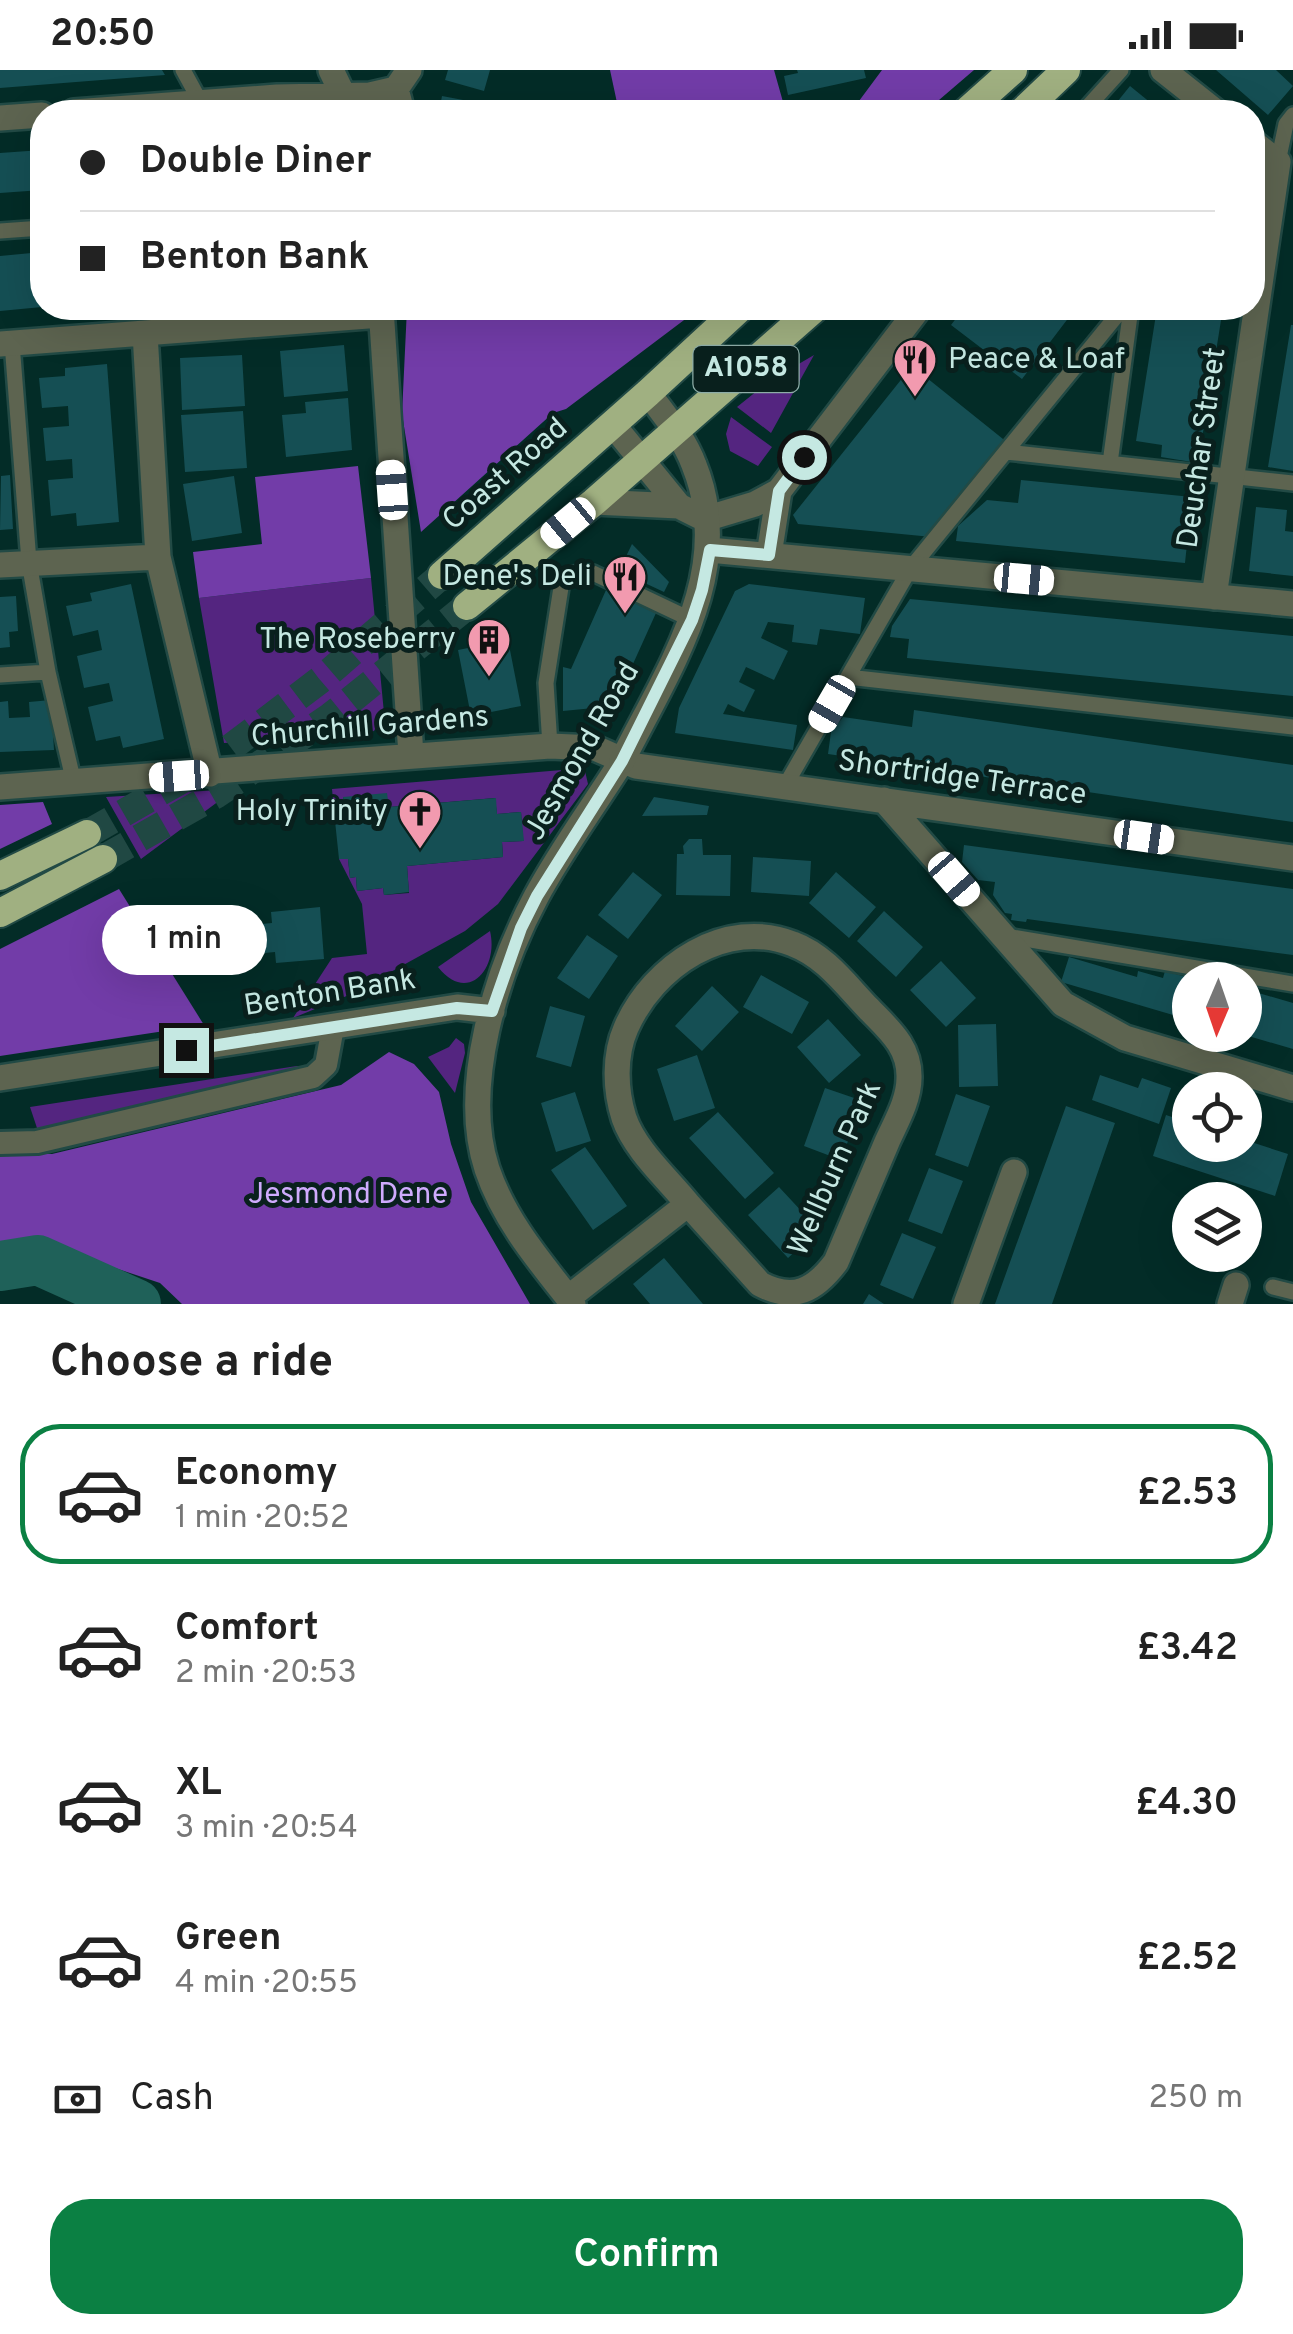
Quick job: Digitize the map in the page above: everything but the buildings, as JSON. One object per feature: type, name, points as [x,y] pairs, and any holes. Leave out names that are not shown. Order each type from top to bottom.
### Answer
[{"type":"highway","points":[[979,100],[1013,70]]},
{"type":"highway","points":[[1035,100],[1066,70]]},
{"type":"highway","name":"A1058","points":[[614,425],[727,320]]},
{"type":"highway","name":"A1058","points":[[467,606],[594,502],[801,320]]},
{"type":"highway","name":"Coast Road","points":[[442,575],[614,425]]},
{"type":"highway","points":[[0,876],[87,834]]},
{"type":"highway","points":[[0,912],[104,859]]},
{"type":"street","points":[[331,70],[343,95]]},
{"type":"street","points":[[1162,70],[1201,100]]},
{"type":"street","points":[[310,100],[402,91]]},
{"type":"street","points":[[0,118],[30,116]]},
{"type":"street","points":[[1265,152],[1278,162]]},
{"type":"street","name":"Deuchar Street","points":[[1265,218],[1278,162]]},
{"type":"street","points":[[6,343],[145,332],[230,320]]},
{"type":"street","points":[[382,320],[411,755]]},
{"type":"street","points":[[614,425],[679,506],[705,520],[755,504],[779,491],[910,320]]},
{"type":"street","name":"Deuchar Street","points":[[1214,597],[1251,320]]},
{"type":"street","points":[[145,332],[158,557],[210,774]]},
{"type":"street","name":"Jesmond Road","points":[[570,1301],[511,1219],[484,1155],[477,1108],[480,1068],[492,1011],[521,928],[622,761],[692,620],[702,590],[710,550],[697,472],[676,430],[648,393]]},
{"type":"street","points":[[769,555],[779,491]]},
{"type":"street","points":[[594,502],[679,506]]},
{"type":"street","points":[[710,550],[1293,604]]},
{"type":"street","points":[[0,565],[158,557]]},
{"type":"street","name":"Churchill Gardens","points":[[0,788],[550,746],[595,748],[622,761]]},
{"type":"street","name":"Shortridge Terrace","points":[[622,761],[1293,858]]},
{"type":"street","points":[[884,800],[1063,1004],[1125,1038],[1293,1088]]},
{"type":"street","name":"Wellburn Park","points":[[752,936],[792,943],[824,961],[899,1041],[909,1070],[910,1084],[904,1102],[836,1262],[822,1281],[806,1290],[773,1291],[760,1284],[688,1204],[626,1122],[618,1085],[626,1028],[654,988],[682,960],[705,946],[728,938],[752,936]]},
{"type":"street","name":"Benton Bank","points":[[0,1078],[457,1008],[492,1011]]},
{"type":"street","points":[[0,1143],[37,1142],[314,1077],[326,1065],[332,1027]]},
{"type":"street","points":[[966,1304],[1014,1172]]},
{"type":"street","points":[[570,1301],[688,1204]]},
{"type":"lane","points":[[183,70],[200,100]]},
{"type":"lane","points":[[1094,100],[1121,70]]},
{"type":"lane","points":[[1278,162],[1286,124],[1293,115]]},
{"type":"lane","points":[[0,232],[30,229]]},
{"type":"lane","points":[[784,786],[910,569],[1117,320]]},
{"type":"lane","points":[[1110,463],[1126,320]]},
{"type":"lane","points":[[6,343],[29,562],[48,672],[74,783]]},
{"type":"lane","points":[[1006,452],[1293,483]]},
{"type":"lane","points":[[0,457],[19,456]]},
{"type":"lane","points":[[550,746],[546,683],[562,582],[572,574],[593,574],[692,620]]},
{"type":"lane","points":[[0,675],[48,672]]},
{"type":"lane","points":[[848,677],[1293,727]]},
{"type":"lane","points":[[1004,936],[1293,984]]},
{"type":"lane","points":[[1273,1286],[1293,1292]]},
{"type":"shaded area","points":[[814,355],[771,433],[737,407],[768,382]]},
{"type":"shaded area","points":[[731,417],[772,447],[758,466],[730,451],[726,434]]},
{"type":"shaded area","points":[[371,578],[384,713],[374,731],[224,743],[199,598]]},
{"type":"shaded area","points":[[585,771],[588,784],[498,904],[465,931],[349,995],[293,1018],[332,958],[367,954],[362,904],[339,859],[348,859],[350,878],[356,877],[357,891],[383,888],[384,895],[409,893],[407,866],[503,857],[502,842],[523,841],[521,812],[497,814],[495,798],[389,807],[343,797],[345,820],[335,821],[332,789]]},
{"type":"shaded area","points":[[235,789],[141,859],[106,797]]},
{"type":"shaded area","points":[[490,931],[490,958],[479,977],[460,983],[438,967]]},
{"type":"shaded area","points":[[456,1038],[464,1044],[465,1053],[455,1093],[428,1057],[449,1047]]},
{"type":"shaded area","points":[[303,1067],[39,1134],[30,1107]]},
{"type":"green space","points":[[610,70],[774,70],[782,100],[616,100]]},
{"type":"green space","points":[[882,70],[974,70],[939,100],[860,100]]},
{"type":"green space","points":[[406,320],[684,320],[566,409],[553,413],[421,532],[402,414]]},
{"type":"green space","points":[[358,466],[371,578],[199,598],[193,552],[262,544],[255,477]]},
{"type":"green space","points":[[43,802],[52,824],[0,849],[0,805]]},
{"type":"green space","points":[[119,889],[204,1025],[0,1056],[0,949]]},
{"type":"green space","name":"Jesmond Dene","points":[[389,1052],[414,1064],[439,1092],[451,1144],[471,1202],[530,1304],[182,1304],[160,1283],[40,1243],[0,1245],[0,1155],[52,1154],[341,1085]]},
{"type":"waterway","points":[[0,1266],[38,1260],[136,1304]]},
{"type":"tunnel","points":[[87,834],[209,764],[320,680],[442,575]]},
{"type":"tunnel","points":[[103,859],[217,794],[331,716],[467,606]]},
{"type":"place","name":"Peace & Loaf","points":[[915,398]]},
{"type":"place","name":"Dene's Deli","points":[[625,615]]},
{"type":"place","name":"The Roseberry","points":[[489,678]]},
{"type":"place","name":"Holy Trinity","points":[[420,850]]},
{"type":"route","points":[[186,1050],[457,1008],[492,1011],[521,928],[537,896],[622,761],[692,620],[710,550],[769,555],[779,491],[804,457]]}]
